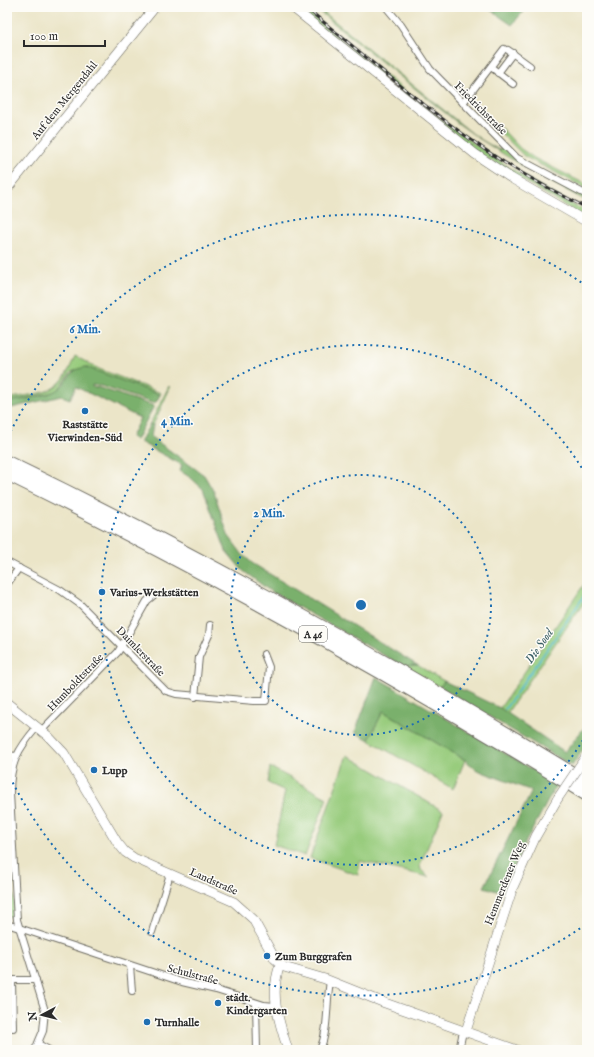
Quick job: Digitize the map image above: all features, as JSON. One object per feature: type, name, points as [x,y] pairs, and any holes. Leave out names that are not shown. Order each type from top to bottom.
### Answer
[{"type":"highway","name":"A 46","points":[[7,462],[198,560],[315,623],[587,782]]},
{"type":"highway","name":"A 46","points":[[7,474],[179,561],[350,654],[587,795]]},
{"type":"street","name":"Auf dem Mergendahl","points":[[7,189],[155,7]]},
{"type":"street","points":[[292,7],[475,154],[511,178],[587,222]]},
{"type":"street","name":"Friedrichstraße","points":[[386,7],[401,25],[430,69],[521,161],[587,195]]},
{"type":"street","points":[[463,103],[491,67],[508,51]]},
{"type":"street","points":[[508,51],[530,66]]},
{"type":"street","points":[[498,73],[508,51]]},
{"type":"street","points":[[491,67],[513,84]]},
{"type":"street","name":"Daimlerstraße","points":[[7,562],[76,601],[166,691],[176,694],[195,696],[266,701],[269,667],[264,654]]},
{"type":"street","points":[[7,584],[19,568]]},
{"type":"street","name":"Humboldtstraße","points":[[16,756],[22,746],[121,646],[147,601],[153,596]]},
{"type":"street","points":[[195,696],[200,654],[208,635],[210,625]]},
{"type":"street","name":"Landstraße","points":[[7,703],[54,742],[67,758],[122,849],[130,856],[242,907],[257,923],[275,959],[280,965]]},
{"type":"street","points":[[7,755],[16,756],[11,777],[10,799],[16,910],[19,928],[42,999],[45,1016],[43,1031],[35,1050]]},
{"type":"street","name":"Hemmerdener Weg","points":[[466,1031],[513,888],[536,836],[558,798],[586,756]]},
{"type":"street","points":[[152,932],[170,874]]},
{"type":"street","name":"Schulstraße","points":[[7,924],[130,966],[256,1003],[275,1006]]},
{"type":"street","points":[[288,1050],[275,1006],[277,976],[280,965],[296,972],[330,981],[385,1003],[517,1050]]},
{"type":"street","points":[[130,966],[132,991]]},
{"type":"street","points":[[13,1028],[9,980],[36,980]]},
{"type":"street","points":[[320,1050],[326,1033],[326,1003],[330,981]]},
{"type":"street","points":[[256,1003],[257,1050]]},
{"type":"street","points":[[459,1050],[462,1036],[466,1031]]},
{"type":"street","points":[[38,1044],[49,1050]]},
{"type":"green space","points":[[296,7],[302,7],[404,91],[474,143],[510,168],[587,212],[587,219],[478,153]]},
{"type":"green space","points":[[314,7],[317,7],[473,134],[459,124]]},
{"type":"green space","points":[[486,7],[527,7],[512,25]]},
{"type":"green space","points":[[499,126],[521,149],[534,158],[587,185],[587,189],[524,156],[497,129]]},
{"type":"green space","points":[[484,141],[499,150],[502,147],[521,164]]},
{"type":"green space","points":[[522,165],[587,198],[587,201]]},
{"type":"green space","points":[[75,356],[99,369],[161,393],[160,395],[86,367],[71,372],[58,390],[7,402],[7,399],[41,393],[57,386],[69,369]]},
{"type":"green space","points":[[86,367],[160,395],[156,402],[152,403],[101,386],[92,385],[92,387],[100,388],[154,406],[136,440],[131,437],[140,418],[76,387],[70,399],[62,396],[7,409],[7,402],[41,396],[53,392],[62,386],[75,370]]},
{"type":"green space","points":[[169,386],[170,388],[153,425],[150,424]]},
{"type":"green space","points":[[150,424],[153,425],[151,437],[204,475],[214,492],[228,535],[242,554],[252,563],[417,665],[403,666],[270,591],[242,570],[226,551],[203,489],[191,478],[180,471],[182,465],[140,442]]},
{"type":"green space","points":[[587,580],[587,598],[507,713],[500,708]]},
{"type":"green space","points":[[417,665],[444,681],[440,687],[403,666]]},
{"type":"green space","points":[[376,677],[557,784],[524,845],[503,893],[484,887],[532,791],[477,770],[465,760],[383,711],[369,740],[355,732]]},
{"type":"green space","points":[[444,681],[500,708],[565,752],[587,724],[587,744],[572,766],[440,687]]},
{"type":"green space","points":[[383,711],[465,760],[453,789],[369,740]]},
{"type":"green space","points":[[347,755],[443,811],[420,865],[421,870],[429,877],[360,861],[358,875],[310,858]]},
{"type":"green space","points":[[270,767],[327,798],[305,856],[274,845],[285,791],[268,783]]},
{"type":"green space","points":[[7,831],[10,831],[15,918],[7,916]]},
{"type":"waterway","name":"Die Sood","points":[[505,709],[587,592]]},
{"type":"railway","points":[[305,7],[411,94],[477,144],[530,178],[587,208]]},
{"type":"place","name":"Raststätte Vierwinden-Süd","points":[[85,411]]},
{"type":"place","name":"Varius-Werkstätten","points":[[102,592]]},
{"type":"place","name":"Lupp","points":[[94,770]]},
{"type":"place","name":"Zum Burggrafen","points":[[267,956]]},
{"type":"place","name":"städt. Kindergarten","points":[[218,1003]]},
{"type":"place","name":"Turnhalle","points":[[147,1022]]}]
